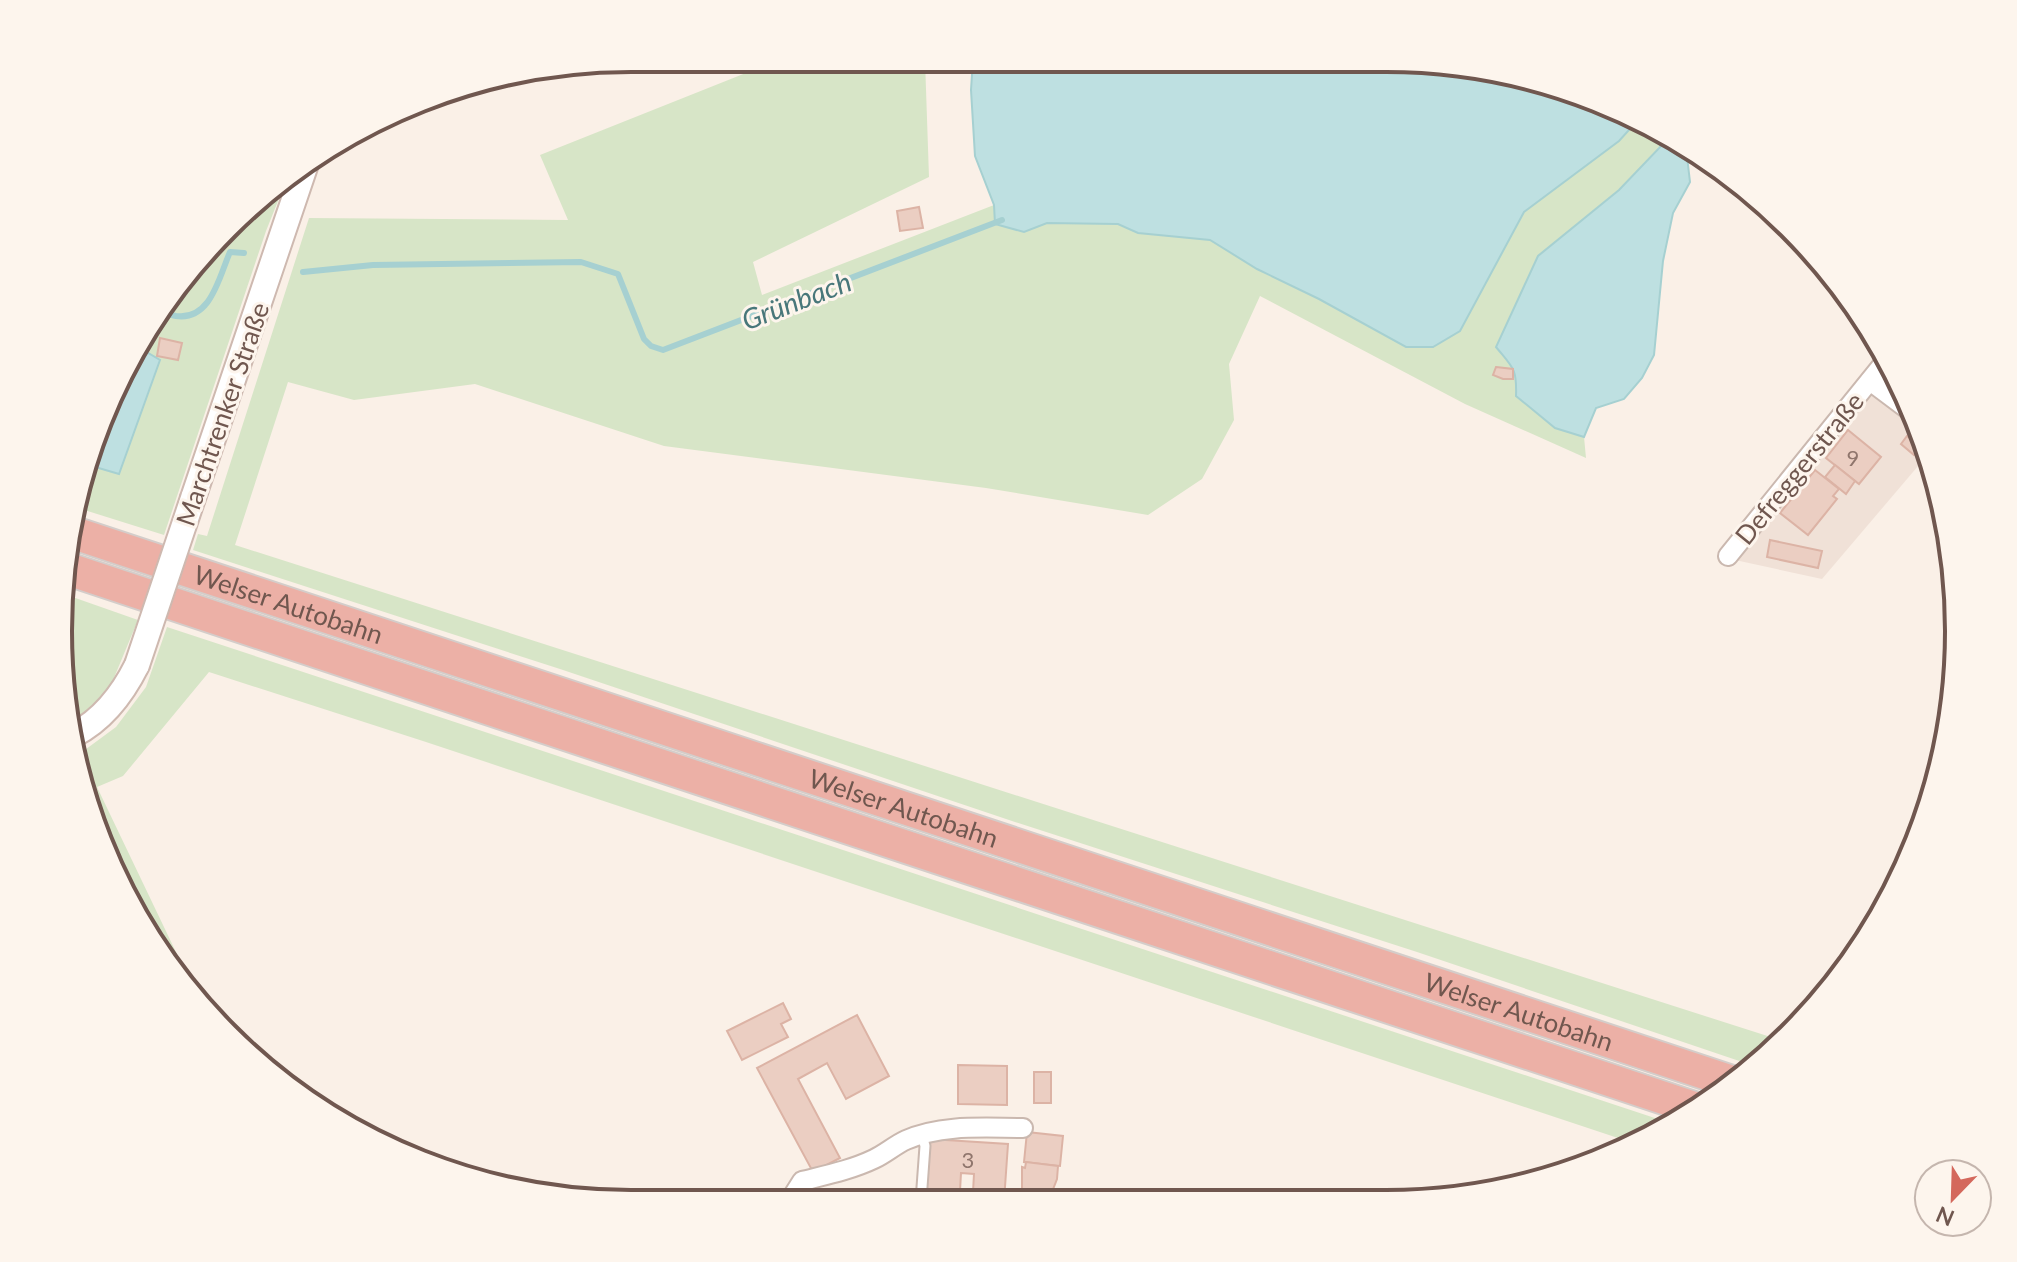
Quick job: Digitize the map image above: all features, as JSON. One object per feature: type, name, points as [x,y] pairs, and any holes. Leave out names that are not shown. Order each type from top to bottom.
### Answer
[{"type":"highway","name":"Welser Autobahn","points":[[81,535],[1720,1078]]},
{"type":"highway","name":"Welser Autobahn","points":[[76,571],[1683,1104]]},
{"type":"street","name":"Marchtrenker Straße","points":[[81,731],[112,704],[126,687],[137,665],[300,181]]},
{"type":"street","name":"Defreggerstraße","points":[[1728,556],[1879,369]]},
{"type":"street","name":"Defreggerstraße","points":[[1870,381],[1894,399]]},
{"type":"street","points":[[796,1190],[802,1181],[857,1167],[905,1140],[922,1135],[963,1128],[1023,1128]]},
{"type":"lane","points":[[922,1135],[925,1146],[922,1190]]},
{"type":"shaded area","points":[[1876,363],[1902,417],[1919,465],[1822,579],[1735,560]]},
{"type":"green space","points":[[748,72],[925,72],[929,177],[753,262],[762,295],[994,205],[1024,232],[1047,223],[1118,224],[1138,233],[1210,240],[1257,269],[1319,299],[1459,331],[1524,212],[1619,141],[1630,129],[1662,145],[1619,190],[1515,369],[1516,396],[1555,428],[1584,437],[1586,458],[1465,404],[1260,296],[1229,364],[1234,420],[1202,479],[1148,515],[986,488],[664,446],[475,384],[354,400],[288,382],[235,545],[1770,1037],[1741,1062],[193,550],[198,534],[207,536],[309,218],[568,220],[540,155]]},
{"type":"green space","points":[[280,197],[164,535],[86,510],[97,467],[119,474],[160,360],[146,352],[166,320],[211,262]]},
{"type":"green space","points":[[73,597],[138,620],[111,685],[94,707],[79,718],[73,668]]},
{"type":"green space","points":[[167,627],[1658,1119],[1619,1138],[209,672],[123,776],[97,787],[180,960],[147,910],[115,845],[85,750],[116,727],[146,687]]},
{"type":"water","points":[[972,72],[1423,73],[1531,91],[1630,129],[1619,141],[1524,212],[1460,331],[1433,347],[1406,347],[1257,269],[1210,240],[1138,233],[1118,224],[1047,223],[1024,232],[995,224],[994,205],[975,156]]},
{"type":"water","points":[[1662,145],[1687,160],[1690,182],[1673,213],[1663,261],[1654,355],[1642,378],[1624,399],[1596,408],[1584,437],[1555,428],[1516,396],[1513,369],[1496,347],[1538,256],[1619,190]]},
{"type":"water","points":[[146,352],[160,360],[119,474],[97,467],[115,417]]},
{"type":"building","points":[[919,207],[923,228],[900,231],[897,211]]},
{"type":"building","points":[[160,338],[182,343],[178,360],[157,356]]},
{"type":"building","points":[[1496,367],[1513,369],[1513,379],[1493,375]]},
{"type":"building","points":[[1848,430],[1881,457],[1859,484],[1826,458]]},
{"type":"building","points":[[1907,436],[1916,453],[1914,455],[1901,444]]},
{"type":"building","points":[[1835,465],[1855,481],[1846,494],[1825,477]]},
{"type":"building","points":[[1815,470],[1839,489],[1833,496],[1837,499],[1808,535],[1780,513]]},
{"type":"building","points":[[1770,540],[1822,551],[1818,568],[1767,557]]},
{"type":"building","points":[[783,1003],[791,1019],[781,1024],[788,1037],[742,1060],[727,1031]]},
{"type":"building","points":[[857,1015],[889,1076],[846,1099],[827,1063],[798,1079],[840,1158],[813,1172],[757,1068]]},
{"type":"building","points":[[958,1065],[1007,1066],[1007,1105],[958,1104]]},
{"type":"building","points":[[1034,1072],[1051,1072],[1051,1103],[1034,1103]]},
{"type":"building","points":[[1027,1132],[1063,1136],[1060,1166],[1024,1162]]},
{"type":"building","points":[[930,1139],[1008,1144],[1005,1190],[973,1190],[974,1174],[961,1173],[960,1190],[927,1190]]},
{"type":"building","points":[[1026,1162],[1058,1166],[1053,1190],[1022,1189],[1022,1167],[1025,1168]]},
{"type":"waterway","name":"Grünbach","points":[[303,272],[373,265],[581,262],[618,274],[644,339],[651,346],[663,350],[1002,220]]},
{"type":"waterway","name":"Grünbach","points":[[171,314],[188,316],[198,312],[212,295],[230,252],[244,253]]}]
